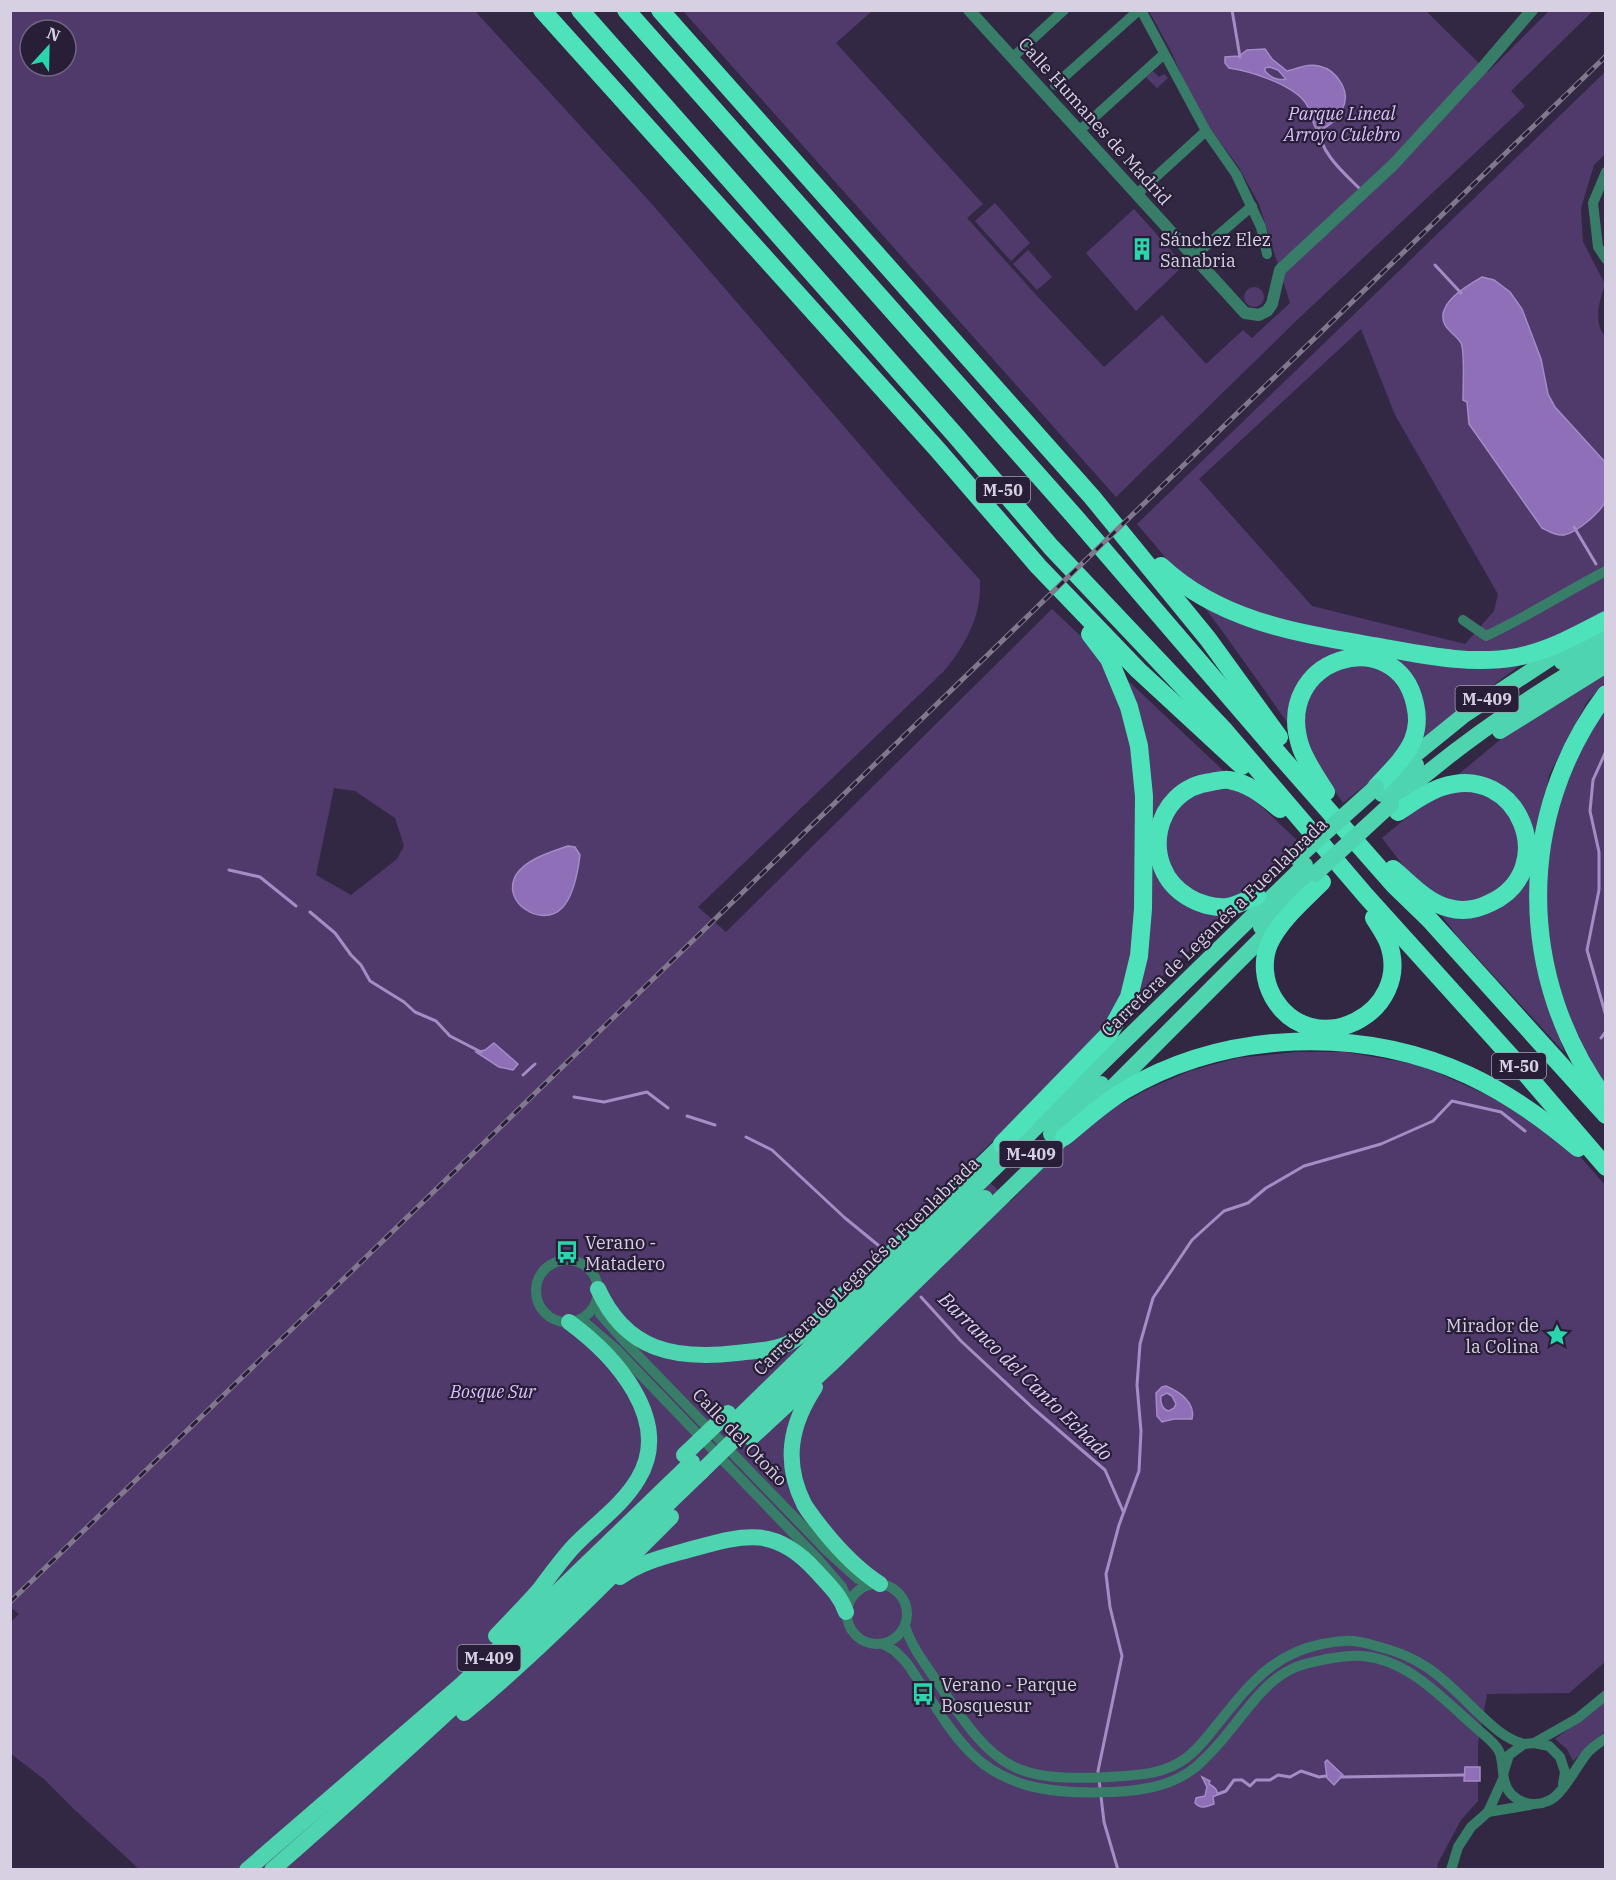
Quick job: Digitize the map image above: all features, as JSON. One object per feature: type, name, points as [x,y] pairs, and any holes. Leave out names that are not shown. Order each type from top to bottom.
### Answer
[{"type":"highway","points":[[542,10],[929,440],[1038,566],[1138,670],[1259,783],[1361,899],[1429,967]]},
{"type":"highway","name":"M-50","points":[[580,10],[1051,547],[1225,730],[1429,967],[1514,1060],[1605,1169]]},
{"type":"highway","name":"M-50","points":[[626,10],[1076,518],[1394,885],[1429,919],[1605,1115]]},
{"type":"highway","points":[[660,10],[1092,497],[1132,539],[1177,580],[1235,613],[1286,630],[1440,657],[1479,661],[1544,650],[1605,622]]},
{"type":"highway","points":[[1092,497],[1208,639],[1299,764],[1393,869],[1429,919]]},
{"type":"highway","points":[[1002,1144],[1109,1034],[1129,997],[1139,956],[1143,909],[1144,796],[1139,746],[1129,706],[1109,659],[1038,566]]},
{"type":"highway","name":"M-409","points":[[739,1425],[832,1363],[1064,1137],[1254,945],[1310,870],[1387,799],[1464,715],[1605,622]]},
{"type":"highway","name":"Carretera de Leganés a Fuenlabrada","points":[[248,1869],[462,1684],[696,1467],[1310,870],[1468,724],[1605,637]]},
{"type":"highway","name":"Carretera de Leganés a Fuenlabrada","points":[[1387,799],[1473,736],[1605,652]]},
{"type":"highway","points":[[1326,792],[1308,765],[1301,747],[1296,710],[1303,691],[1312,677],[1327,666],[1345,658],[1366,657],[1386,664],[1403,678],[1412,691],[1418,715],[1417,728],[1412,742],[1397,764],[1387,799],[1426,794],[1460,783],[1484,785],[1502,795],[1514,808],[1523,824],[1527,848],[1525,862],[1515,883],[1497,900],[1475,909],[1459,910],[1438,904],[1393,869]]},
{"type":"highway","name":"M-409","points":[[1387,799],[1605,665]]},
{"type":"highway","points":[[1605,694],[1578,735],[1564,763],[1552,796],[1544,824],[1537,889],[1540,942],[1558,1014],[1588,1076],[1605,1100]]},
{"type":"highway","points":[[1257,896],[1228,907],[1212,906],[1195,901],[1176,890],[1162,871],[1156,842],[1162,819],[1175,799],[1198,783],[1228,780],[1252,788],[1280,809]]},
{"type":"highway","points":[[1310,870],[1269,944],[1265,961],[1266,978],[1271,993],[1287,1015],[1302,1024],[1330,1030],[1345,1027],[1367,1016],[1384,996],[1392,971],[1388,944],[1361,899]]},
{"type":"highway","name":"M-409","points":[[597,1295],[631,1334],[646,1344],[668,1352],[691,1356],[716,1355],[770,1349],[797,1338],[1115,1038],[1257,896],[1310,870]]},
{"type":"highway","points":[[1064,1137],[1125,1090],[1184,1064],[1225,1051],[1249,1047],[1327,1041],[1404,1053],[1445,1065],[1468,1075],[1508,1096],[1541,1118],[1605,1169]]},
{"type":"highway","name":"M-409","points":[[272,1869],[388,1769],[572,1598],[739,1425],[922,1221]]},
{"type":"highway","name":"M-409","points":[[496,1636],[539,1590],[574,1546],[625,1497],[639,1478],[646,1459],[648,1434],[645,1413],[635,1392],[622,1373],[575,1321]]},
{"type":"highway","name":"M-409","points":[[832,1363],[802,1406],[794,1428],[791,1451],[793,1478],[805,1506],[834,1544],[875,1584]]},
{"type":"highway","name":"M-409","points":[[276,1845],[496,1636],[696,1467]]},
{"type":"highway","name":"M-409","points":[[388,1769],[461,1716],[596,1591],[696,1467]]},
{"type":"highway","name":"M-409","points":[[596,1591],[648,1561],[732,1538],[750,1536],[783,1544],[796,1552],[837,1593],[847,1607]]},
{"type":"street","name":"Calle Humanes de Madrid","points":[[969,10],[1245,313],[1259,315],[1267,311],[1272,304],[1280,270],[1393,165],[1532,10]]},
{"type":"street","points":[[1012,58],[1064,10]]},
{"type":"street","points":[[1054,85],[1140,10],[1206,131],[1236,174],[1261,227],[1266,254]]},
{"type":"street","points":[[1079,131],[1164,54]]},
{"type":"street","points":[[1137,194],[1206,131]]},
{"type":"street","points":[[1605,172],[1593,203],[1598,246],[1605,259]]},
{"type":"street","points":[[1194,257],[1252,206]]},
{"type":"street","points":[[1462,620],[1486,636],[1512,624],[1564,592],[1605,571]]},
{"type":"street","points":[[560,1260],[574,1260],[590,1269],[596,1280],[597,1295],[590,1312],[575,1321],[552,1318],[541,1309],[536,1297],[538,1278],[546,1267],[560,1260]]},
{"type":"street","name":"Calle del Otoño","points":[[597,1295],[600,1314],[624,1341],[848,1571],[858,1579],[875,1584]]},
{"type":"street","name":"Calle del Otoño","points":[[575,1321],[616,1349],[810,1550],[842,1587],[847,1607]]},
{"type":"street","points":[[875,1584],[898,1592],[905,1602],[907,1616],[905,1626],[894,1640],[874,1645],[863,1642],[853,1634],[847,1622],[847,1607],[859,1589],[875,1584]]},
{"type":"street","points":[[905,1626],[909,1640],[981,1743],[998,1758],[1040,1776],[1125,1776],[1164,1771],[1185,1759],[1198,1748],[1248,1686],[1269,1667],[1290,1654],[1313,1646],[1344,1640],[1392,1650],[1424,1664],[1511,1741],[1549,1746],[1560,1757],[1565,1772],[1562,1787]]},
{"type":"street","points":[[883,1644],[895,1651],[906,1662],[956,1736],[984,1765],[1016,1782],[1059,1792],[1131,1791],[1165,1784],[1196,1767],[1230,1731],[1254,1699],[1278,1678],[1296,1667],[1346,1657],[1364,1656],[1383,1661],[1416,1676],[1498,1750],[1508,1791],[1518,1800],[1531,1805]]},
{"type":"street","points":[[1451,1869],[1458,1847],[1471,1827],[1488,1812],[1509,1755],[1578,1718],[1605,1695]]},
{"type":"street","points":[[1488,1812],[1549,1801],[1589,1750],[1605,1738]]},
{"type":"green space","name":"Bosque Sur","points":[[11,11],[475,11],[651,203],[905,497],[980,580],[978,605],[971,629],[959,651],[944,671],[698,907],[726,932],[1052,609],[1300,843],[970,1163],[1010,1202],[1053,1158],[1106,1112],[1150,1088],[1190,1071],[1237,1058],[1296,1052],[1345,1052],[1420,1065],[1485,1094],[1523,1115],[1577,1153],[1605,1185],[1605,1662],[1569,1693],[1487,1694],[1478,1744],[1478,1801],[1461,1820],[1437,1869],[139,1869],[44,1779],[11,1754],[11,1622],[19,1614],[10,1607]],"holes":[[[334,788],[355,791],[395,818],[404,846],[397,859],[351,895],[316,875]],[[568,846],[580,855],[568,900],[521,869],[530,862]]]},
{"type":"green space","name":"Parque Lineal Arroyo Culebro","points":[[683,11],[872,11],[836,43],[983,204],[967,218],[1104,367],[1162,315],[1206,364],[1243,330],[1252,338],[1290,303],[1259,204],[1238,166],[1208,126],[1188,91],[1172,53],[1149,11],[1426,11],[1488,72],[1549,11],[1593,11],[1511,91],[1525,106],[1297,320],[1116,497]]},
{"type":"green space","points":[[1153,71],[1159,77],[1164,74],[1168,78],[1157,88],[1146,77]]},
{"type":"green space","points":[[1605,72],[1605,154],[1594,165],[1581,208],[1583,242],[1605,284],[1599,304],[1598,318],[1606,337],[1605,611],[1561,637],[1519,666],[1343,803],[1218,626],[1137,524]],"holes":[[[1361,329],[1395,415],[1498,594],[1494,611],[1465,644],[1312,606],[1199,479]]]},
{"type":"green space","points":[[995,203],[1030,243],[1011,261],[975,221]]},
{"type":"green space","points":[[1134,209],[1184,265],[1136,311],[1086,253]]},
{"type":"green space","points":[[1028,250],[1052,277],[1037,290],[1013,264]]},
{"type":"green space","points":[[1254,287],[1261,290],[1264,297],[1261,304],[1254,307],[1247,304],[1244,297],[1247,290]]},
{"type":"green space","points":[[1605,672],[1605,682],[1587,702],[1549,775],[1529,908],[1564,1052],[1458,937],[1382,838],[1501,739]]},
{"type":"green space","points":[[1605,706],[1605,1087],[1568,1025],[1548,953],[1544,885],[1550,821],[1570,768]]},
{"type":"green space","points":[[1605,1702],[1605,1731],[1573,1761],[1567,1749],[1555,1739]]},
{"type":"shaded area","points":[[1265,49],[1272,59],[1287,71],[1315,65],[1332,72],[1341,83],[1345,96],[1345,103],[1338,117],[1318,132],[1305,102],[1299,95],[1270,79],[1229,68],[1225,63],[1225,57],[1239,56],[1247,50]],"holes":[[[1265,68],[1278,70],[1286,79],[1280,80],[1272,77],[1265,71]]]},
{"type":"shaded area","points":[[1482,277],[1494,280],[1510,292],[1522,309],[1541,359],[1548,394],[1555,407],[1605,462],[1607,490],[1604,504],[1588,521],[1564,535],[1558,535],[1542,528],[1469,424],[1467,402],[1463,400],[1462,347],[1445,325],[1443,317],[1444,310],[1454,296]]},
{"type":"shaded area","points":[[568,846],[575,847],[580,855],[570,897],[554,914],[544,916],[526,910],[518,903],[514,894],[513,885],[516,875],[532,860]]},
{"type":"shaded area","points":[[494,1043],[518,1064],[513,1070],[499,1067],[476,1052],[485,1050]]},
{"type":"shaded area","points":[[1162,1387],[1171,1388],[1186,1399],[1192,1408],[1192,1419],[1162,1422],[1157,1416],[1156,1393]],"holes":[[[1167,1393],[1172,1396],[1176,1404],[1169,1411],[1162,1405],[1161,1396]]]},
{"type":"shaded area","points":[[1327,1760],[1343,1775],[1334,1785],[1327,1778],[1325,1762]]},
{"type":"shaded area","points":[[1465,1767],[1480,1767],[1480,1781],[1464,1781]]},
{"type":"shaded area","points":[[1202,1777],[1210,1781],[1209,1784],[1215,1788],[1217,1793],[1213,1797],[1214,1804],[1204,1807],[1195,1803],[1196,1798],[1205,1796],[1207,1787]]},
{"type":"waterway","points":[[1232,10],[1240,57]]},
{"type":"waterway","points":[[1319,128],[1320,137],[1328,154],[1360,189]]},
{"type":"waterway","points":[[1435,265],[1461,293]]},
{"type":"waterway","points":[[1574,527],[1596,564]]},
{"type":"waterway","points":[[1606,751],[1593,780],[1590,811],[1599,852],[1599,890],[1587,950],[1606,1016]]},
{"type":"waterway","name":"Barranco del Canto Echado","points":[[229,870],[260,877],[296,906]]},
{"type":"waterway","name":"Barranco del Canto Echado","points":[[310,912],[335,933],[361,965],[370,981],[404,1002],[415,1012],[436,1021],[450,1036],[481,1052]]},
{"type":"waterway","points":[[1601,1038],[1606,1031]]},
{"type":"waterway","name":"Barranco del Canto Echado","points":[[523,1075],[535,1064]]},
{"type":"waterway","name":"Barranco del Canto Echado","points":[[574,1097],[604,1102],[647,1092],[668,1108]]},
{"type":"waterway","points":[[1118,1870],[1104,1822],[1098,1771],[1122,1656],[1110,1607],[1106,1574],[1119,1525],[1139,1471],[1141,1431],[1137,1385],[1140,1344],[1153,1298],[1192,1240],[1224,1211],[1248,1203],[1266,1188],[1304,1166],[1381,1144],[1433,1121],[1452,1101],[1501,1112],[1525,1131]]},
{"type":"waterway","name":"Barranco del Canto Echado","points":[[687,1116],[715,1125]]},
{"type":"waterway","name":"Barranco del Canto Echado","points":[[746,1137],[772,1150],[845,1218],[878,1245]]},
{"type":"waterway","name":"Barranco del Canto Echado","points":[[921,1297],[961,1341],[1034,1409],[1105,1470],[1123,1511]]},
{"type":"waterway","points":[[1218,1794],[1226,1791],[1234,1780],[1242,1780],[1250,1786],[1256,1780],[1270,1780],[1278,1775],[1290,1777],[1301,1771],[1319,1777],[1326,1776]]},
{"type":"waterway","points":[[1341,1777],[1464,1775]]},
{"type":"railway","points":[[10,1602],[1606,56]]},
{"type":"place","name":"Sánchez Elez Sanabria","points":[[1142,249]]},
{"type":"place","name":"Verano - Matadero","points":[[567,1252]]},
{"type":"place","name":"Mirador de la Colina","points":[[1557,1335]]},
{"type":"place","name":"Verano - Parque Bosquesur","points":[[923,1694]]}]
